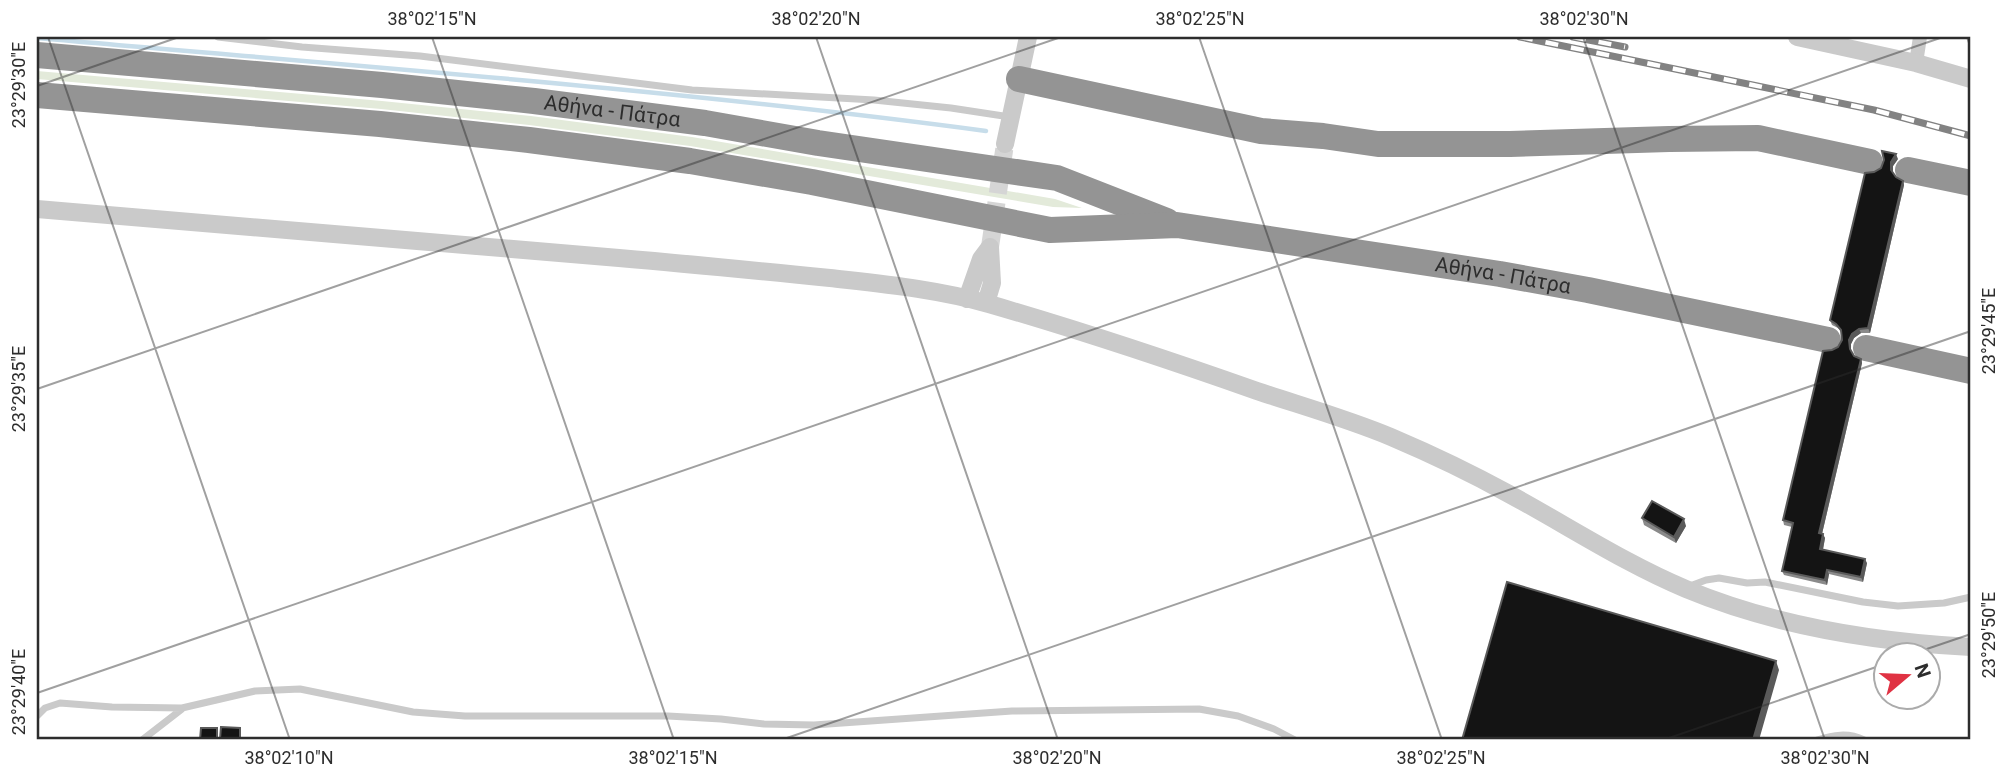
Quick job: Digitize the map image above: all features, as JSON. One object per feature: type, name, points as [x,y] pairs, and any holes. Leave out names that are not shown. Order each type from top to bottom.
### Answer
[{"type":"highway","name":"Αθήνα - Πάτρα","points":[[37,55],[382,85],[705,123],[818,143],[1057,178],[1177,225]]},
{"type":"highway","points":[[1018,79],[1261,131],[1378,144],[1510,145],[1758,138],[1870,162]]},
{"type":"highway","name":"Αθήνα - Πάτρα","points":[[37,94],[380,124],[690,161],[811,181],[1050,230],[1177,225],[1525,278],[1828,340]]},
{"type":"highway","points":[[1908,170],[1971,183]]},
{"type":"highway","points":[[1866,348],[1971,371]]},
{"type":"street","points":[[1005,144],[1028,37]]},
{"type":"street","points":[[1797,37],[1916,63],[1971,79]]},
{"type":"street","points":[[1916,63],[1920,37]]},
{"type":"street","points":[[37,209],[715,266],[873,283],[986,303],[1129,347],[1384,434],[1508,493],[1585,538],[1686,589],[1728,604],[1811,626],[1891,640],[1971,647]]},
{"type":"street","points":[[967,299],[981,259],[990,247],[992,283],[986,303]]},
{"type":"lane","points":[[218,37],[420,56],[692,90],[874,100],[1010,117]]},
{"type":"lane","points":[[1686,589],[1706,580],[1719,578],[1746,583],[1765,582],[1863,602],[1898,606],[1944,603],[1971,597]]},
{"type":"lane","points":[[37,716],[45,708],[60,703],[182,708],[255,691],[300,689],[414,712],[465,716],[668,716],[764,724],[814,725],[1012,710],[1199,709],[1238,716],[1274,729],[1294,740]]},
{"type":"lane","points":[[142,740],[182,708]]},
{"type":"lane","points":[[1817,740],[1851,735],[1864,740]]},
{"type":"green space","points":[[37,71],[531,116],[692,137],[1055,199],[1082,208],[1053,207],[690,146],[381,109],[37,79]]},
{"type":"building","points":[[1882,151],[1896,154],[1891,162],[1891,170],[1903,181],[1868,328],[1859,329],[1849,340],[1854,356],[1861,359],[1819,533],[1823,534],[1820,549],[1865,559],[1861,577],[1827,570],[1825,580],[1782,571],[1793,523],[1783,520],[1823,351],[1838,347],[1842,340],[1841,330],[1830,320],[1865,173],[1881,168],[1884,160]]},
{"type":"building","points":[[1652,501],[1684,519],[1674,537],[1642,518]]},
{"type":"building","points":[[1507,582],[1776,661],[1753,740],[1462,740]]},
{"type":"building","points":[[221,727],[240,728],[240,740],[220,739]]},
{"type":"building","points":[[201,728],[217,728],[217,740],[200,740]]},
{"type":"waterway","points":[[37,38],[631,90],[986,131]]},
{"type":"tunnel","points":[[990,247],[1005,144]]},
{"type":"railway","points":[[1520,37],[1874,110],[1971,136]]},
{"type":"railway","points":[[1573,37],[1625,47]]}]
